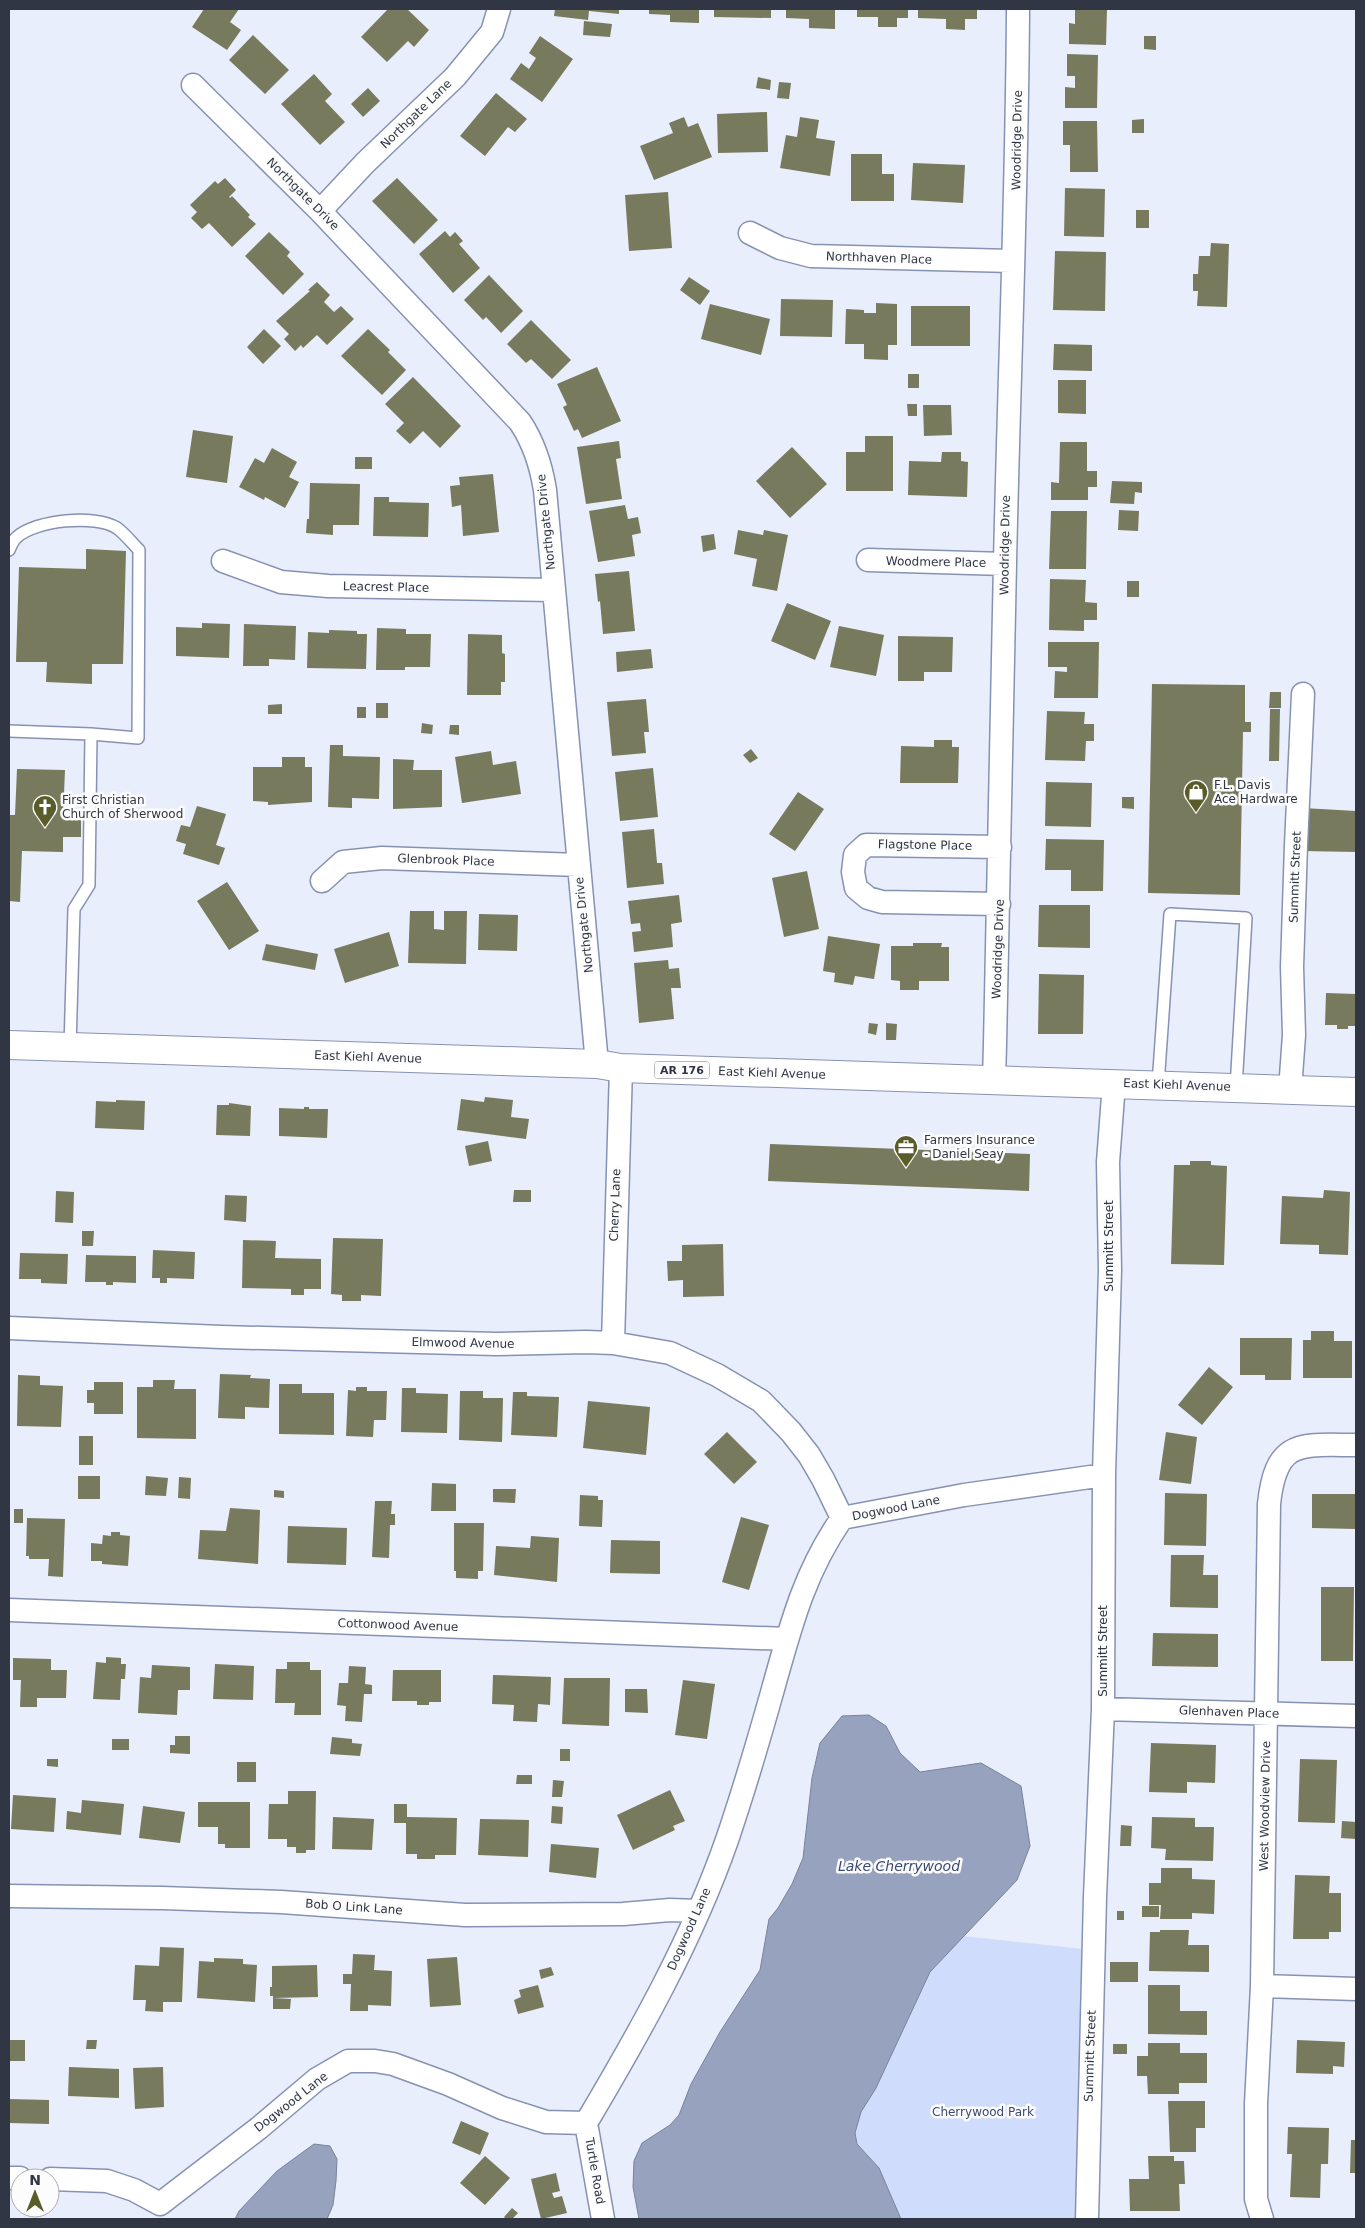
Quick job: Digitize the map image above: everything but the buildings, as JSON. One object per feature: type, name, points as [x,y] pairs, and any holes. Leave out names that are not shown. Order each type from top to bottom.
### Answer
[{"type":"main road","name":"East Kiehl Avenue","points":[[9,1045],[1356,1092]]},
{"type":"street","name":"Northgate Lane","points":[[320,210],[365,163],[455,77],[492,32],[499,9]]},
{"type":"street","name":"Woodridge Drive","points":[[994,1080],[1012,261],[1016,188],[1018,9]]},
{"type":"street","name":"Northgate Drive","points":[[193,85],[320,210],[520,422],[530,437],[541,468],[545,490],[578,865],[609,1066]]},
{"type":"street","name":"Northhaven Place","points":[[750,232],[780,248],[811,256],[1012,261]]},
{"type":"street","name":"Woodmere Place","points":[[868,560],[1005,564]]},
{"type":"street","name":"Leacrest Place","points":[[223,561],[281,582],[328,586],[553,590]]},
{"type":"street","name":"Summitt Street","points":[[1290,1090],[1294,1035],[1292,967],[1303,694]]},
{"type":"street","name":"Flagstone Place","points":[[999,904],[882,902],[868,898],[856,888],[853,872],[855,855],[866,845],[1000,847]]},
{"type":"street","name":"Glenbrook Place","points":[[322,881],[343,862],[382,858],[578,865]]},
{"type":"street","name":"Cherry Lane","points":[[609,1066],[614,1253],[613,1343]]},
{"type":"street","name":"Summitt Street","points":[[1087,2219],[1095,1897],[1103,1708],[1104,1475],[1110,1270],[1108,1162],[1114,1083]]},
{"type":"street","name":"Elmwood Avenue","points":[[9,1328],[222,1337],[496,1344],[613,1343],[670,1353],[717,1375],[761,1401],[791,1432],[808,1455],[823,1479],[842,1518]]},
{"type":"street","name":"West Woodview Drive","points":[[1262,2219],[1256,2199],[1256,2104],[1262,1986],[1269,1504],[1272,1484],[1278,1465],[1284,1457],[1297,1448],[1306,1445],[1350,1445]]},
{"type":"street","name":"Dogwood Lane","points":[[162,2212],[317,2079],[348,2061],[375,2061],[393,2064],[448,2084],[502,2108],[546,2122],[586,2123],[639,2034],[676,1961],[698,1911],[727,1840],[794,1613],[808,1576],[827,1540],[842,1518],[964,1495],[1104,1475]]},
{"type":"street","name":"Cottonwood Avenue","points":[[9,1610],[787,1639]]},
{"type":"street","name":"Glenhaven Place","points":[[1103,1708],[1356,1716]]},
{"type":"street","name":"Bob O Link Lane","points":[[9,1896],[282,1902],[465,1916],[623,1914],[670,1910],[698,1911]]},
{"type":"street","points":[[1262,1986],[1356,1989]]},
{"type":"street","name":"Turtle Road","points":[[586,2123],[603,2219]]},
{"type":"street","points":[[60,2179],[107,2181],[134,2190],[162,2212]]},
{"type":"lane","points":[[9,550],[16,537],[35,526],[87,520],[116,528],[139,550],[138,738],[9,731]]},
{"type":"lane","points":[[70,1047],[74,909],[89,885],[91,734]]},
{"type":"lane","points":[[1158,1085],[1170,914],[1246,918],[1236,1088]]},
{"type":"green space","name":"Cherrywood Park","points":[[963,1936],[1093,1950],[1087,2219],[901,2219],[879,2168],[857,2144],[855,2133],[861,2112],[876,2088],[930,1972]]},
{"type":"water","name":"Lake Cherrywood","points":[[869,1715],[886,1726],[900,1753],[920,1772],[981,1763],[1021,1786],[1030,1846],[1017,1880],[930,1972],[876,2088],[861,2112],[855,2133],[857,2144],[879,2168],[901,2219],[639,2219],[633,2187],[634,2161],[642,2143],[670,2125],[679,2115],[691,2084],[720,2032],[760,1970],[769,1919],[792,1884],[803,1858],[812,1778],[820,1743],[842,1716]]},
{"type":"water","points":[[314,2144],[330,2146],[337,2159],[333,2205],[327,2219],[235,2219],[239,2211],[277,2171]]},
{"type":"place","name":"F.L. Davis Ace Hardware","points":[[1196,813]]},
{"type":"place","name":"First Christian Church of Sherwood","points":[[45,828]]},
{"type":"place","name":"Farmers Insurance - Daniel Seay","points":[[906,1168]]}]
